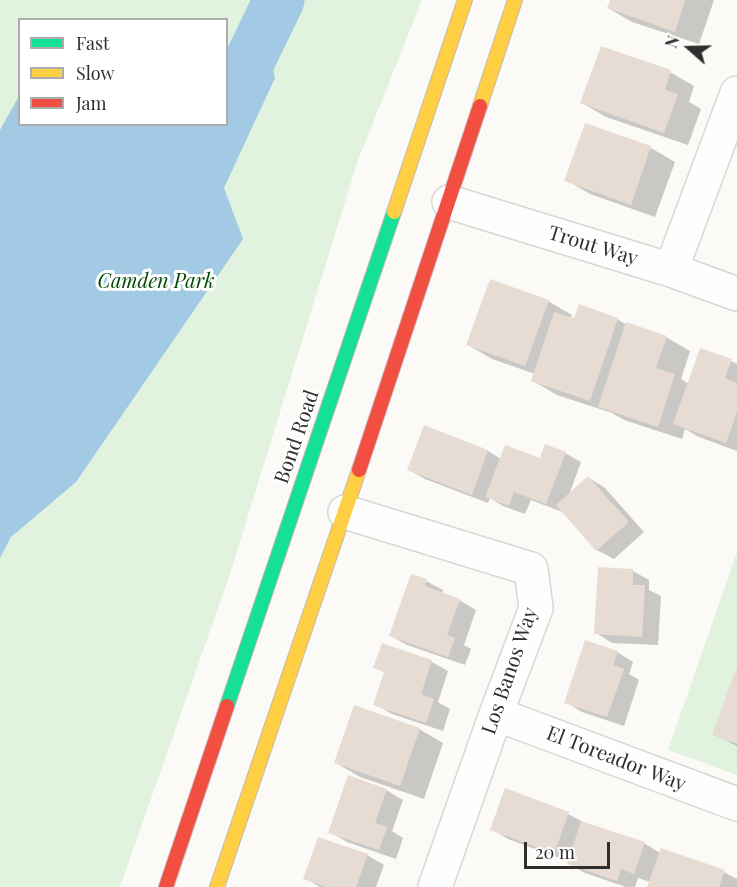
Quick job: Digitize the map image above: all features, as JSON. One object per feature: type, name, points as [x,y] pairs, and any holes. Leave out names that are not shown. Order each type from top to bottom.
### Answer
[{"type":"main road","name":"Bond Road","points":[[166,887],[465,0]]},
{"type":"main road","points":[[217,887],[345,512],[515,0]]},
{"type":"street","points":[[671,270],[737,93]]},
{"type":"street","name":"Trout Way","points":[[449,202],[671,270],[737,294]]},
{"type":"street","name":"Los Banos Way","points":[[345,512],[531,569],[536,608],[435,887]]},
{"type":"street","name":"El Toreador Way","points":[[496,714],[737,804]]},
{"type":"green space","name":"Camden Park","points":[[0,0],[422,0],[357,163],[230,574],[120,887],[0,887]]},
{"type":"green space","points":[[737,552],[737,775],[668,750]]},
{"type":"water","points":[[265,29],[275,78],[224,188],[243,239],[76,482],[11,537],[0,558],[0,130],[18,98],[18,126],[228,126],[228,65],[236,52]]},
{"type":"building","points":[[610,0],[685,0],[675,32],[607,8]]},
{"type":"building","points":[[601,46],[671,70],[665,90],[678,94],[664,133],[580,103]]},
{"type":"building","points":[[585,123],[651,146],[631,205],[564,181]]},
{"type":"building","points":[[490,279],[549,300],[525,366],[466,345]]},
{"type":"building","points":[[579,304],[618,318],[590,401],[531,381],[554,312],[574,318]]},
{"type":"building","points":[[626,322],[667,336],[656,368],[675,374],[658,427],[598,407]]},
{"type":"building","points":[[700,348],[732,359],[725,378],[737,383],[737,412],[726,443],[673,424]]},
{"type":"building","points":[[424,425],[488,450],[472,495],[407,470]]},
{"type":"building","points":[[545,444],[566,452],[546,504],[514,492],[509,506],[485,497],[505,445],[540,458]]},
{"type":"building","points":[[588,476],[629,522],[596,551],[556,505]]},
{"type":"building","points":[[598,567],[633,569],[633,585],[645,585],[642,637],[594,634]]},
{"type":"building","points":[[411,574],[427,579],[425,586],[460,599],[447,635],[455,638],[448,657],[389,636]]},
{"type":"building","points":[[585,640],[618,651],[613,665],[624,669],[607,717],[564,703]]},
{"type":"building","points":[[382,643],[432,660],[421,694],[434,699],[426,723],[373,705],[384,672],[373,668]]},
{"type":"building","points":[[737,666],[737,744],[712,735]]},
{"type":"building","points":[[354,705],[420,728],[400,786],[334,763]]},
{"type":"building","points":[[348,775],[387,789],[375,823],[387,827],[379,850],[328,833]]},
{"type":"building","points":[[505,788],[569,812],[554,854],[490,830]]},
{"type":"building","points":[[581,821],[645,842],[634,874],[621,869],[617,881],[567,864]]},
{"type":"building","points":[[318,837],[368,854],[356,887],[326,887],[303,879]]},
{"type":"building","points":[[661,848],[725,870],[719,887],[647,887]]},
{"type":"waterway","points":[[228,105],[279,0]]},
{"type":"traffic: fast","points":[[227,706],[394,212]]},
{"type":"traffic: slow","points":[[394,212],[465,0]]},
{"type":"traffic: slow","points":[[480,106],[515,0]]},
{"type":"traffic: slow","points":[[217,887],[359,470]]},
{"type":"traffic: jam","points":[[359,470],[480,106]]},
{"type":"traffic: jam","points":[[166,887],[227,706]]}]
